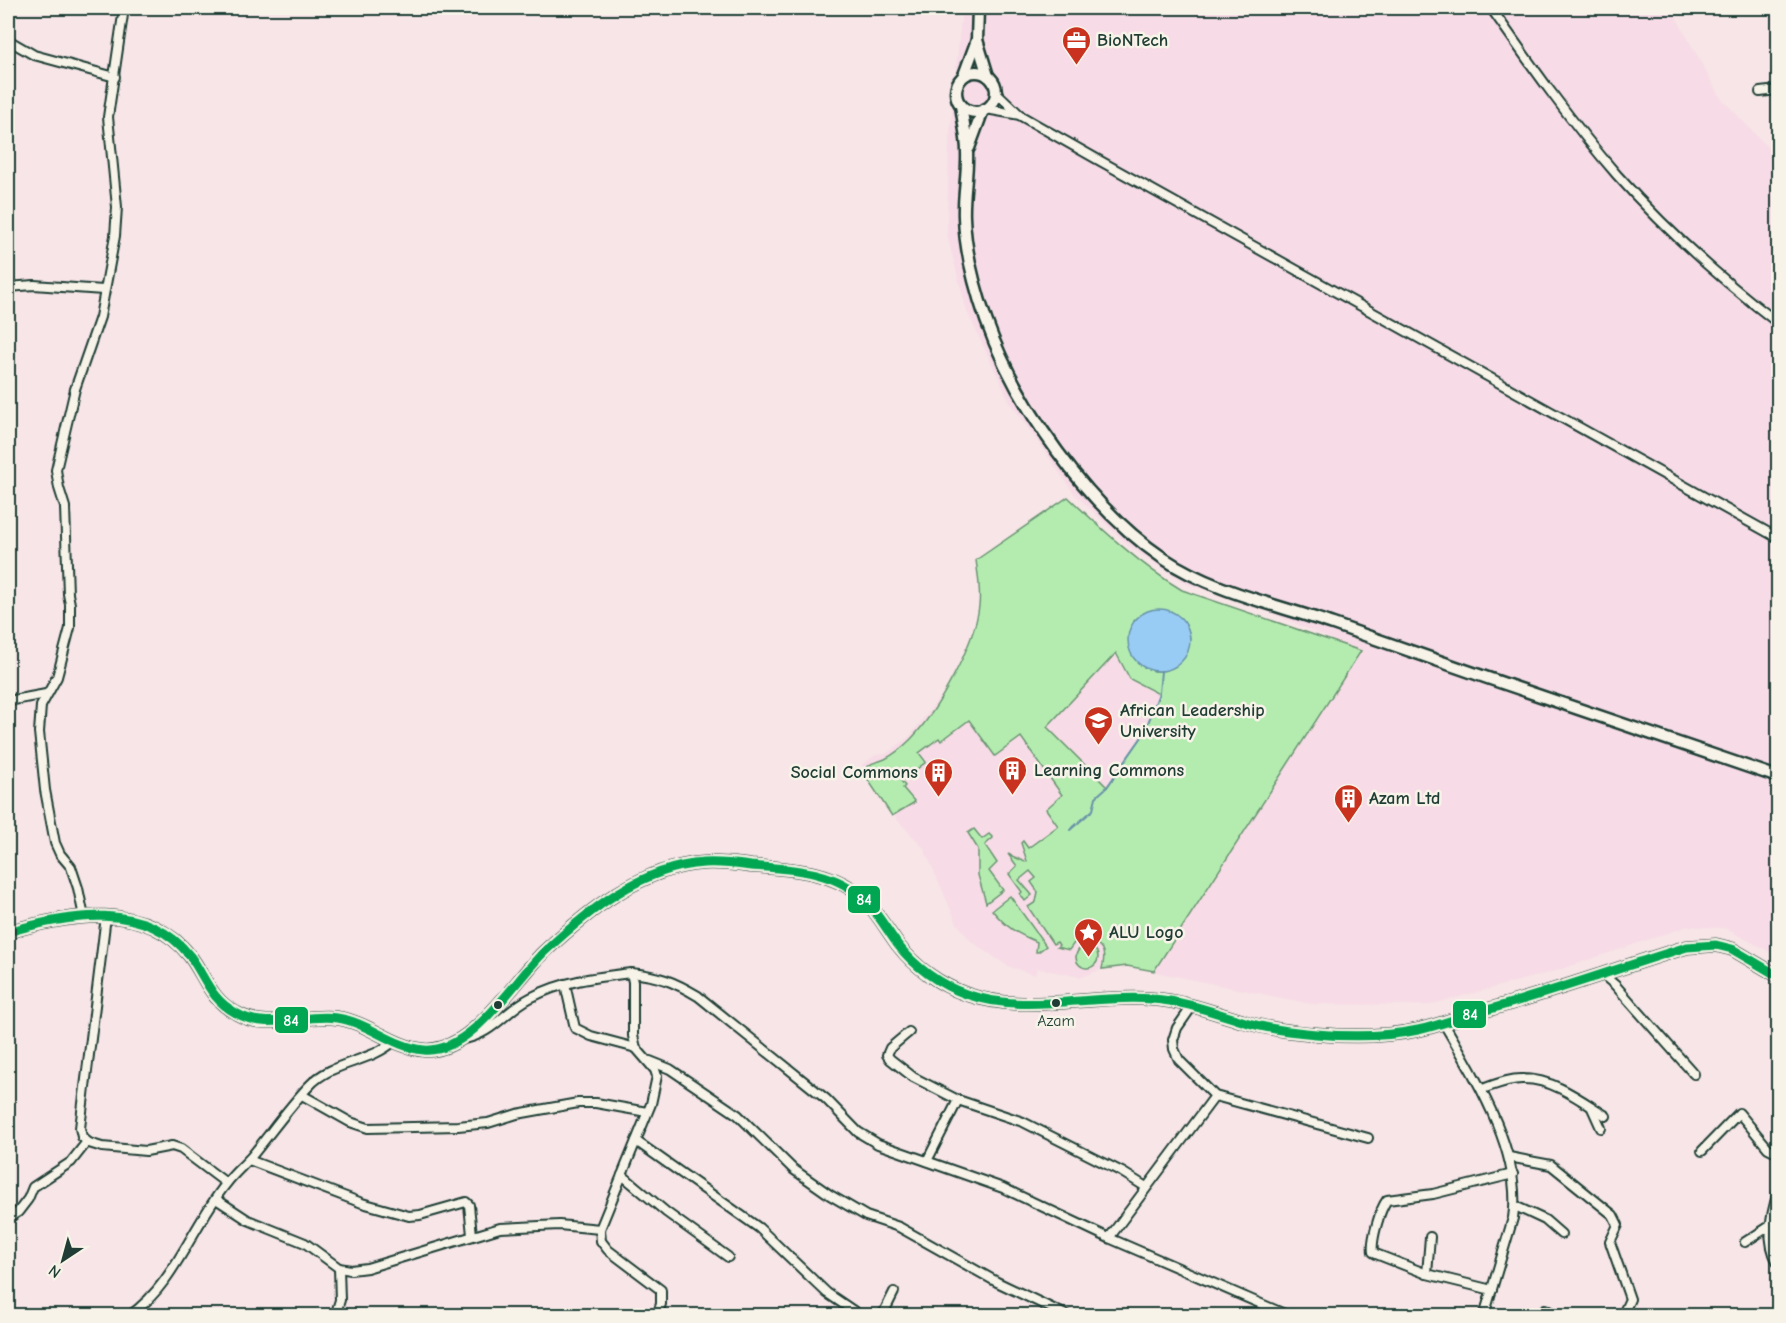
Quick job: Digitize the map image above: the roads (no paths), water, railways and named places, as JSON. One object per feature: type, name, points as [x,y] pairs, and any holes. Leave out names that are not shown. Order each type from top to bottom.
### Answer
[{"type":"main road","points":[[978,8],[977,40],[964,75],[959,80],[956,93],[961,105],[968,151],[964,190],[965,234],[981,304],[1003,361],[1044,433],[1113,517],[1138,540],[1178,568],[1212,584],[1330,623],[1558,704],[1779,777]]},
{"type":"main road","points":[[961,105],[973,112],[985,110],[992,105],[996,92],[988,76],[977,40]]},
{"type":"main road","points":[[964,75],[976,72],[988,76]]},
{"type":"main road","points":[[968,151],[985,110]]},
{"type":"main road","points":[[8,932],[49,920],[84,916],[106,916],[147,923],[168,935],[193,960],[214,997],[235,1013],[264,1022],[328,1016],[345,1019],[393,1042],[422,1050],[442,1048],[461,1039],[485,1017],[540,955],[629,886],[679,867],[705,863],[813,872],[843,884],[863,898],[902,950],[942,984],[968,995],[998,1002],[1034,1003],[1149,998],[1193,1005],[1279,1031],[1371,1036],[1419,1029],[1513,1004],[1687,947],[1716,945],[1732,949],[1779,976]]},
{"type":"street","points":[[84,916],[78,888],[70,867],[60,855],[55,843],[45,790],[39,714],[46,694],[57,676],[70,628],[65,507],[58,488],[56,470],[75,389],[100,317],[103,290],[115,236],[117,207],[108,117],[124,8]]},
{"type":"street","points":[[1491,8],[1559,103],[1618,176],[1719,276],[1779,323]]},
{"type":"street","points":[[8,40],[34,55],[115,77]]},
{"type":"street","points":[[1760,92],[1779,90]]},
{"type":"street","points":[[996,92],[1022,116],[1779,538]]},
{"type":"street","points":[[985,110],[1022,116]]},
{"type":"street","points":[[8,286],[34,285],[103,290]]},
{"type":"street","points":[[8,701],[46,694]]},
{"type":"street","points":[[106,916],[80,1128],[82,1137],[89,1143],[119,1150],[146,1151],[172,1146],[181,1149],[226,1183]]},
{"type":"street","points":[[631,974],[633,1036],[636,1048]]},
{"type":"street","points":[[461,1039],[475,1037],[489,1030],[525,1000],[565,984],[592,977],[631,974],[656,976],[680,985],[698,996],[826,1099],[858,1132],[878,1144],[1003,1188],[1109,1238],[1289,1316]]},
{"type":"street","points":[[1602,974],[1615,984],[1694,1074]]},
{"type":"street","points":[[565,984],[575,1028],[580,1033],[636,1048],[648,1060],[657,1076],[647,1112],[600,1229],[601,1241],[608,1250],[661,1290],[661,1304],[657,1316]]},
{"type":"street","points":[[1193,1005],[1177,1028],[1173,1040],[1174,1048],[1179,1060],[1215,1096],[1368,1138]]},
{"type":"street","points":[[1443,1022],[1482,1089],[1509,1157],[1513,1174],[1515,1206],[1484,1316]]},
{"type":"street","points":[[909,1032],[890,1048],[887,1054],[913,1077],[958,1100],[1032,1126],[1122,1172],[1146,1187]]},
{"type":"street","points":[[129,1316],[139,1309],[162,1284],[226,1183],[249,1160],[309,1086],[321,1075],[336,1067],[385,1049],[393,1042]]},
{"type":"street","points":[[648,1060],[670,1069],[738,1115],[793,1169],[830,1195],[866,1216],[899,1227],[997,1282],[1068,1316]]},
{"type":"street","points":[[1482,1089],[1523,1079],[1544,1083],[1568,1092],[1606,1116]]},
{"type":"street","points":[[302,1095],[350,1122],[368,1128],[478,1124],[559,1105],[578,1103],[596,1103],[647,1112]]},
{"type":"street","points":[[1109,1238],[1215,1096]]},
{"type":"street","points":[[927,1161],[958,1100]]},
{"type":"street","points":[[1593,1108],[1601,1128]]},
{"type":"street","points":[[1702,1151],[1737,1111],[1768,1148],[1779,1153]]},
{"type":"street","points":[[636,1141],[759,1228],[827,1293],[861,1316]]},
{"type":"street","points":[[8,1218],[18,1212],[28,1199],[33,1187],[71,1162],[86,1143],[89,1143]]},
{"type":"street","points":[[1509,1157],[1540,1161],[1551,1165],[1613,1215],[1618,1226],[1610,1242],[1630,1299],[1624,1312],[1616,1316]]},
{"type":"street","points":[[249,1160],[363,1203],[409,1216],[466,1202],[469,1205],[472,1235]]},
{"type":"street","points":[[1492,1290],[1427,1275],[1373,1252],[1372,1244],[1382,1206],[1387,1200],[1433,1194],[1513,1174]]},
{"type":"street","points":[[622,1175],[666,1212],[728,1257]]},
{"type":"street","points":[[1779,1192],[1770,1226],[1772,1251],[1779,1263]]},
{"type":"street","points":[[216,1199],[248,1221],[305,1243],[339,1268],[351,1270],[367,1268],[500,1228],[559,1225],[600,1229]]},
{"type":"street","points":[[1515,1206],[1545,1220],[1561,1234]]},
{"type":"street","points":[[1745,1242],[1770,1226]]},
{"type":"street","points":[[1427,1275],[1430,1237]]},
{"type":"street","points":[[335,1316],[340,1300],[339,1268]]},
{"type":"street","points":[[882,1316],[894,1292]]},
{"type":"street","points":[[1536,1316],[1545,1309],[1557,1316]]},
{"type":"water","points":[[1159,609],[1171,611],[1181,618],[1188,628],[1190,640],[1188,652],[1181,662],[1171,669],[1159,671],[1147,669],[1137,662],[1130,652],[1128,640],[1130,628],[1137,618],[1147,611]]},
{"type":"waterway","points":[[1070,830],[1093,810],[1096,797],[1107,787],[1144,734],[1159,693],[1161,671]]},
{"type":"place","name":"BioNTech","points":[[1076,66]]},
{"type":"place","name":"African Leadership University","points":[[1099,746]]},
{"type":"place","name":"Learning Commons","points":[[1013,796]]},
{"type":"place","name":"Social Commons","points":[[939,798]]},
{"type":"place","name":"Azam Ltd","points":[[1348,824]]},
{"type":"place","name":"ALU Logo","points":[[1088,958]]},
{"type":"place","name":"Azam","points":[[1056,1003]]}]
